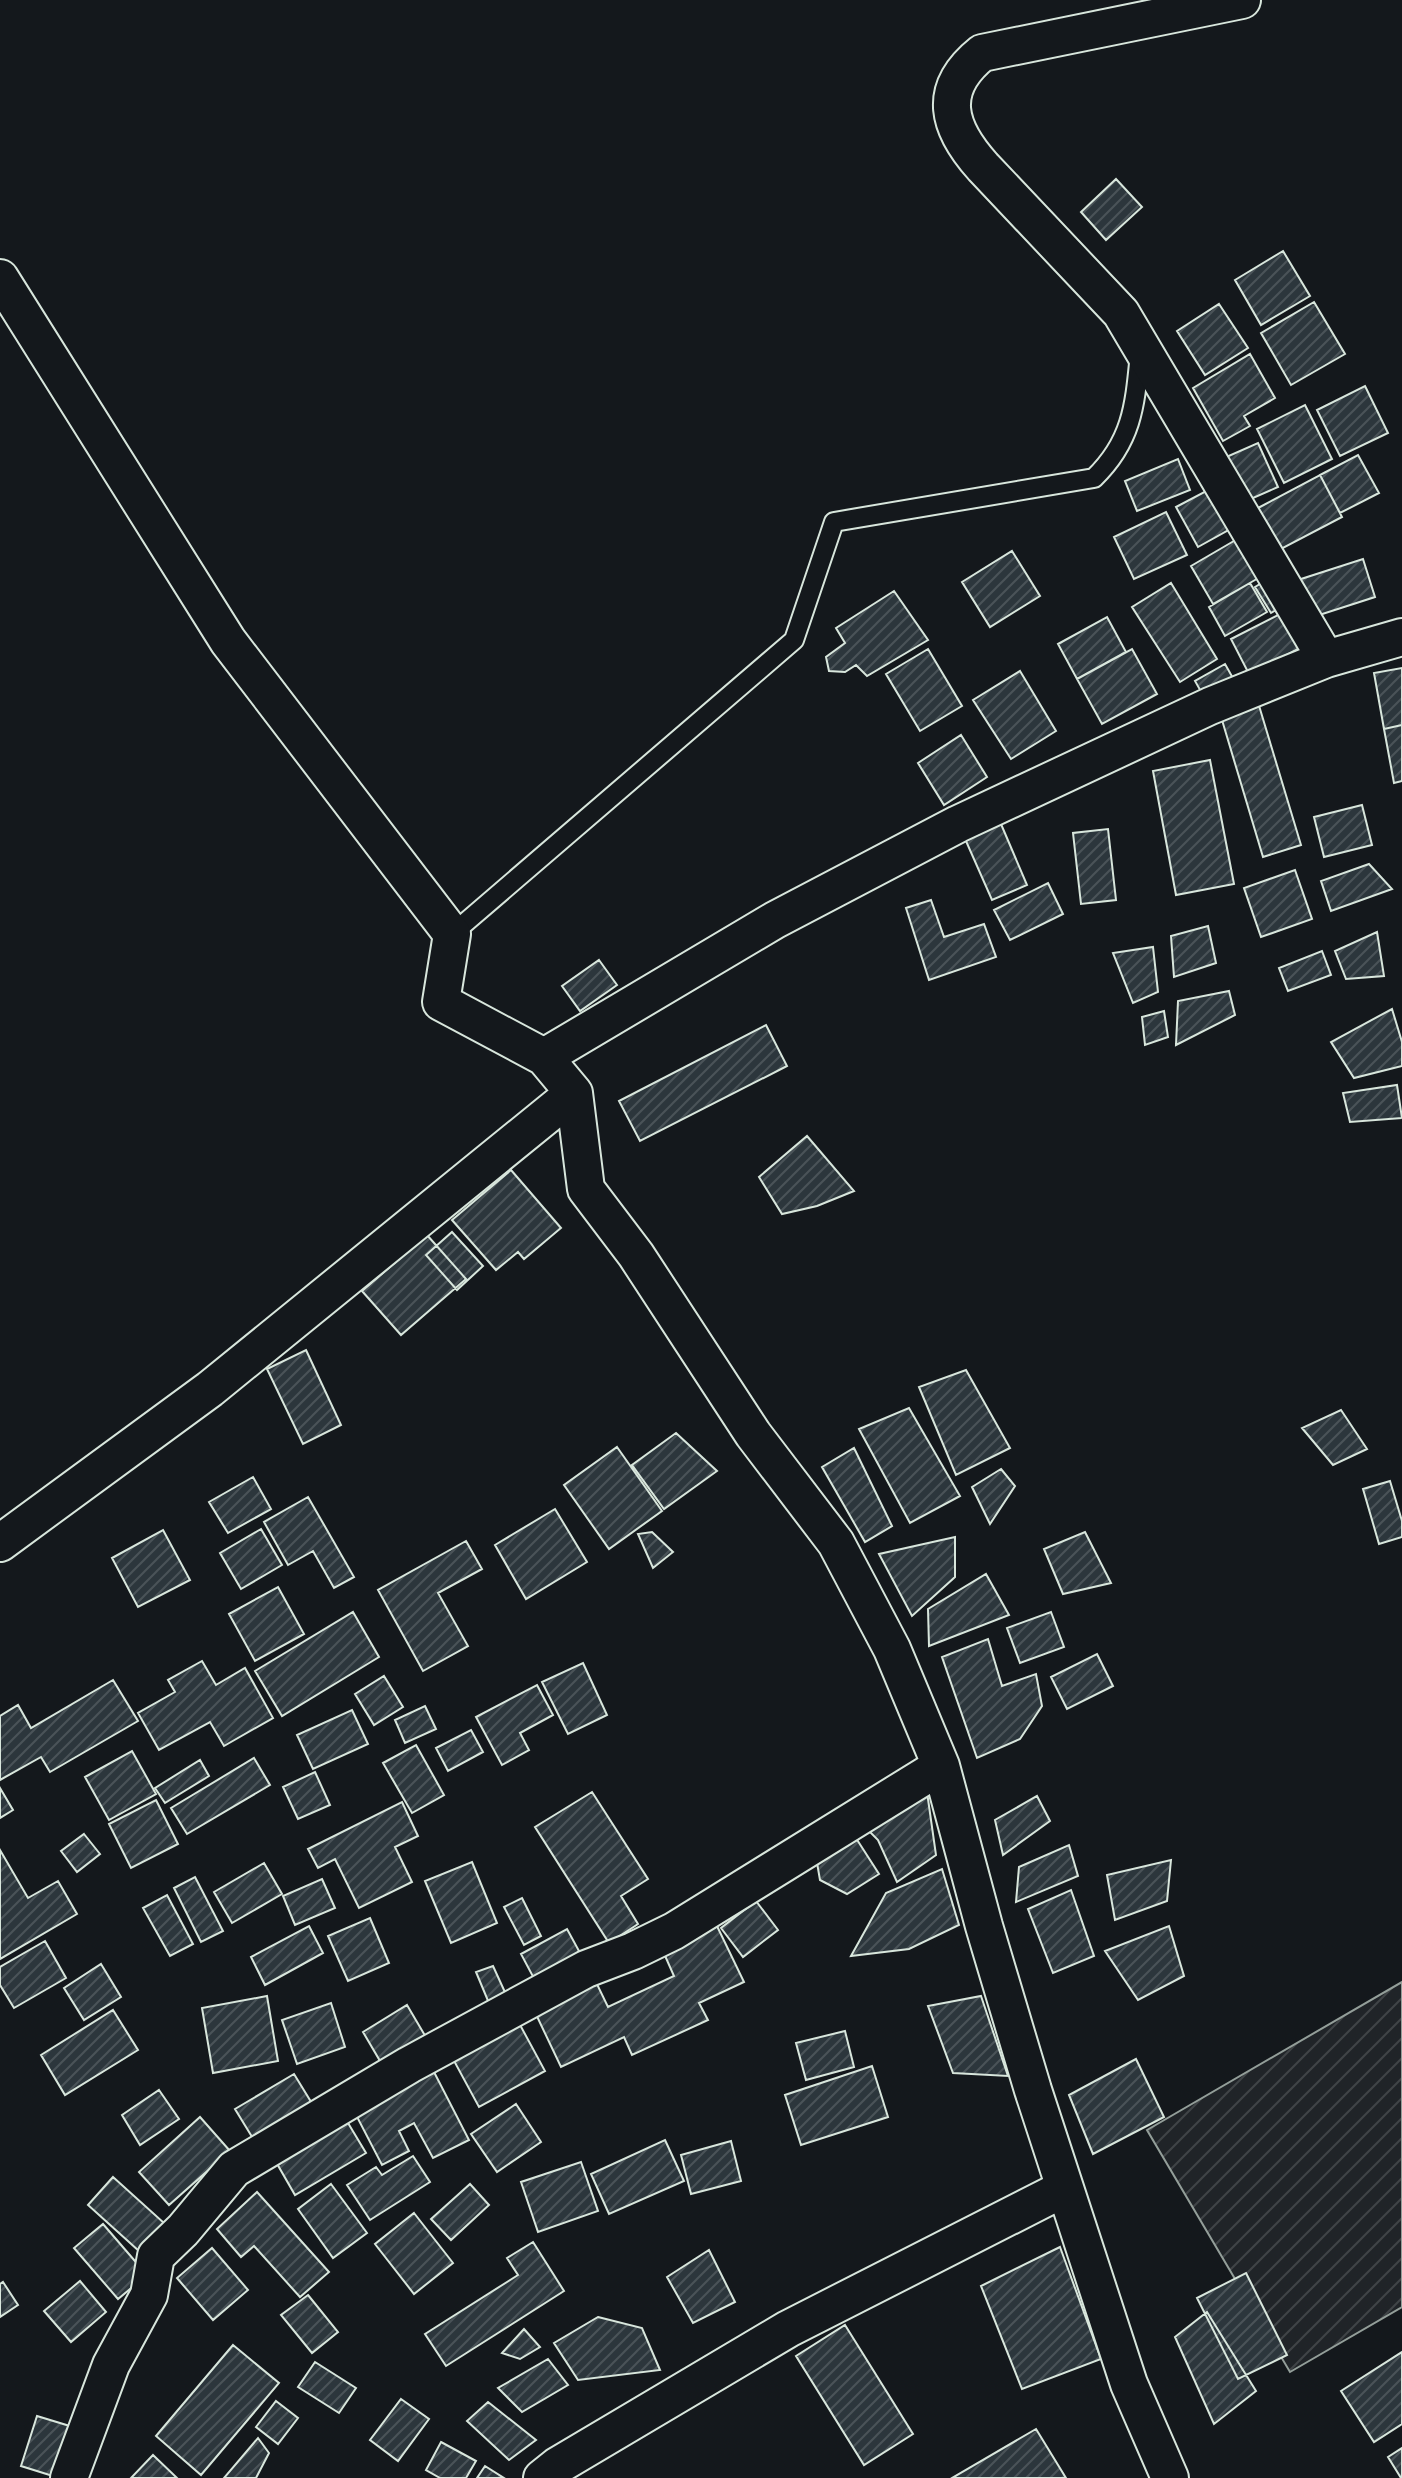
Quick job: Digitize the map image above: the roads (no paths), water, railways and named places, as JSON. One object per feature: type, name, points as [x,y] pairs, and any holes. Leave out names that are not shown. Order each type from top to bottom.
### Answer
[{"type":"street","points":[[1242,0],[982,53],[965,67],[952,93],[953,124],[967,149],[1121,313],[1326,659]]},
{"type":"street","points":[[0,278],[228,641],[452,934],[441,1002],[544,1057],[574,1093],[586,1189],[636,1255],[753,1434],[836,1543],[892,1649],[941,1766],[988,1941],[1065,2188],[1129,2384],[1170,2478]]},
{"type":"street","points":[[544,1057],[775,920],[946,830],[1210,706],[1326,659],[1402,637]]},
{"type":"street","points":[[0,1543],[210,1389],[574,1093]]},
{"type":"street","points":[[69,2478],[111,2365],[149,2295],[156,2256],[183,2230],[234,2169],[409,2065],[586,1969],[674,1931],[941,1766]]},
{"type":"street","points":[[542,2478],[557,2466],[767,2341],[1065,2188]]},
{"type":"lane","points":[[452,934],[794,640],[834,522],[1094,478],[1110,463],[1126,436],[1134,407],[1141,344]]}]
